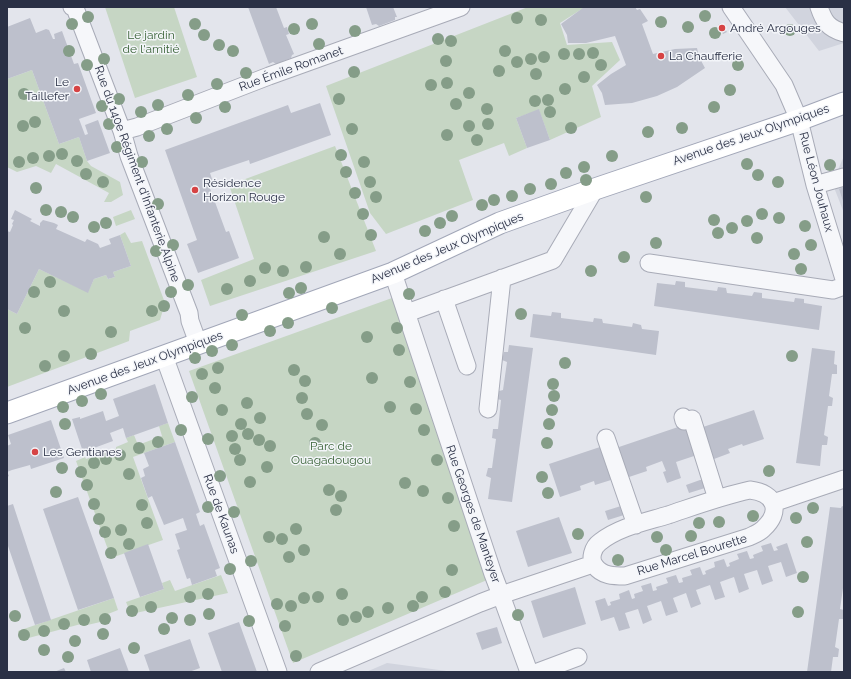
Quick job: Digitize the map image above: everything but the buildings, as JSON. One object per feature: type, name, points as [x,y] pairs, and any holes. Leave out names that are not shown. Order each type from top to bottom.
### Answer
[{"type":"main road","name":"Avenue des Jeux Olympiques","points":[[7,414],[393,273],[500,223],[595,189],[799,120],[844,103]]},
{"type":"street","name":"Rue du 140e Régiment d'Infanterie Alpine","points":[[72,7],[75,8],[122,132],[134,170],[187,308],[198,343]]},
{"type":"street","name":"Rue Émile Romanet","points":[[122,132],[269,76],[461,7]]},
{"type":"street","name":"Rue Léon Jouhaux","points":[[732,7],[784,85],[799,120],[815,185],[842,269]]},
{"type":"street","points":[[819,7],[823,18],[831,28],[844,33]]},
{"type":"street","points":[[815,185],[844,177]]},
{"type":"street","points":[[407,313],[553,260],[595,189]]},
{"type":"street","points":[[649,263],[833,290],[844,286]]},
{"type":"street","name":"Rue Georges de Manteyer","points":[[319,672],[501,595],[393,273]]},
{"type":"street","points":[[488,409],[502,278]]},
{"type":"street","points":[[444,299],[467,366]]},
{"type":"street","name":"Rue de Kaunas","points":[[164,356],[278,672]]},
{"type":"street","points":[[683,417],[684,421],[692,419],[717,499]]},
{"type":"street","points":[[606,438],[636,525]]},
{"type":"street","points":[[529,672],[501,595],[593,564],[592,554],[595,546],[614,532],[750,490],[758,491],[769,496],[773,503],[844,479]]},
{"type":"street","name":"Rue Marcel Bourette","points":[[593,564],[598,571],[612,576],[625,576],[749,537],[762,530],[771,520],[774,508],[773,503]]},
{"type":"street","points":[[538,672],[578,657]]},
{"type":"shaded area","points":[[785,7],[844,7],[844,43],[819,51]]},
{"type":"shaded area","points":[[844,156],[844,213],[835,190],[837,172]]},
{"type":"shaded area","points":[[387,663],[454,672],[366,672]]},
{"type":"green space","name":"Le jardin de l'amitié","points":[[105,7],[174,7],[197,77],[135,98]]},
{"type":"green space","points":[[528,7],[585,7],[560,23],[567,45],[612,42],[620,60],[592,86],[601,117],[550,140],[539,110],[516,118],[527,148],[509,156],[504,143],[459,160],[473,200],[386,234],[370,213],[326,86]]},
{"type":"green space","points":[[32,70],[59,144],[79,137],[87,161],[91,166],[120,182],[123,195],[111,202],[104,202],[109,193],[56,164],[51,173],[36,166],[17,172],[7,167],[7,79]]},
{"type":"green space","points":[[335,146],[376,251],[210,306],[201,280],[254,259],[229,185]]},
{"type":"green space","points":[[131,210],[135,219],[116,226],[113,217]]},
{"type":"green space","points":[[125,232],[131,243],[142,241],[165,303],[160,320],[130,331],[129,341],[7,387],[7,309],[17,314],[39,269],[88,292],[94,279],[106,275],[108,279],[115,277],[113,272],[131,266],[120,235]]},
{"type":"green space","name":"Parc de Ouagadougou","points":[[392,298],[487,580],[293,663],[189,371]]},
{"type":"green space","points":[[168,423],[175,442],[133,457],[163,540],[111,558],[76,461],[85,457],[86,459],[116,449],[116,447],[128,442],[126,438],[134,435],[138,445],[162,436],[159,426]]},
{"type":"green space","points":[[221,575],[228,593],[131,614],[126,602],[164,589],[162,583],[170,580],[175,591]]},
{"type":"green space","points":[[114,598],[118,610],[108,614],[109,620],[83,626],[81,624],[21,640],[18,631]]},
{"type":"place","name":"André Argouges","points":[[722,28]]},
{"type":"place","name":"La Chaufferie","points":[[661,56]]},
{"type":"place","name":"Le Taillefer","points":[[77,89]]},
{"type":"place","name":"Résidence Horizon Rouge","points":[[195,190]]},
{"type":"place","name":"Les Gentianes","points":[[35,452]]}]
